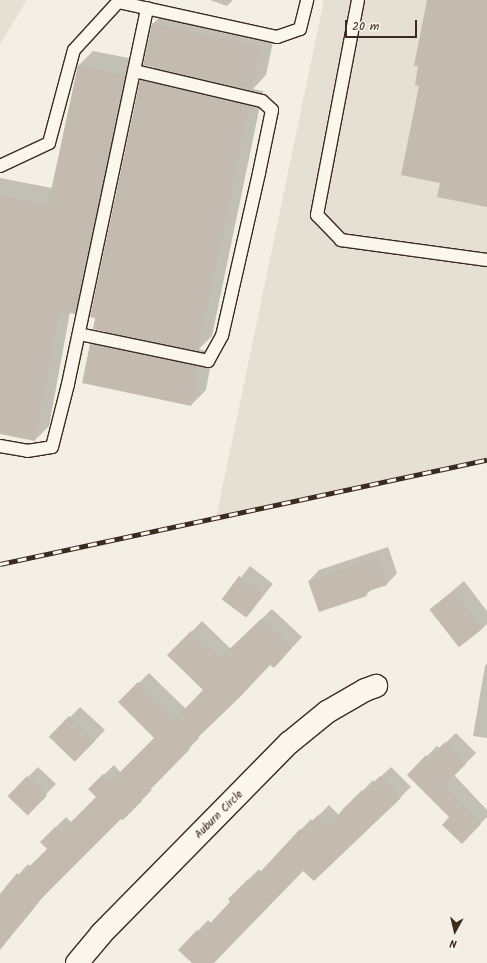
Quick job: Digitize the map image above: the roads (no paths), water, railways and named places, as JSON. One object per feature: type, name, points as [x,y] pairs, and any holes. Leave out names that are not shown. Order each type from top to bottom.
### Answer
[{"type":"street","name":"Auburn Circle","points":[[77,963],[101,934],[289,743],[327,712],[365,690],[376,686]]},
{"type":"lane","points":[[0,166],[49,143],[74,50],[118,2],[277,37],[300,29],[307,0]]},
{"type":"lane","points":[[358,0],[316,215],[341,240],[487,260]]},
{"type":"lane","points":[[0,446],[27,451],[52,447],[79,334],[147,8]]},
{"type":"lane","points":[[79,334],[208,362],[222,336],[259,173],[272,110],[262,101],[134,71]]},
{"type":"railway","points":[[0,564],[487,460]]}]
